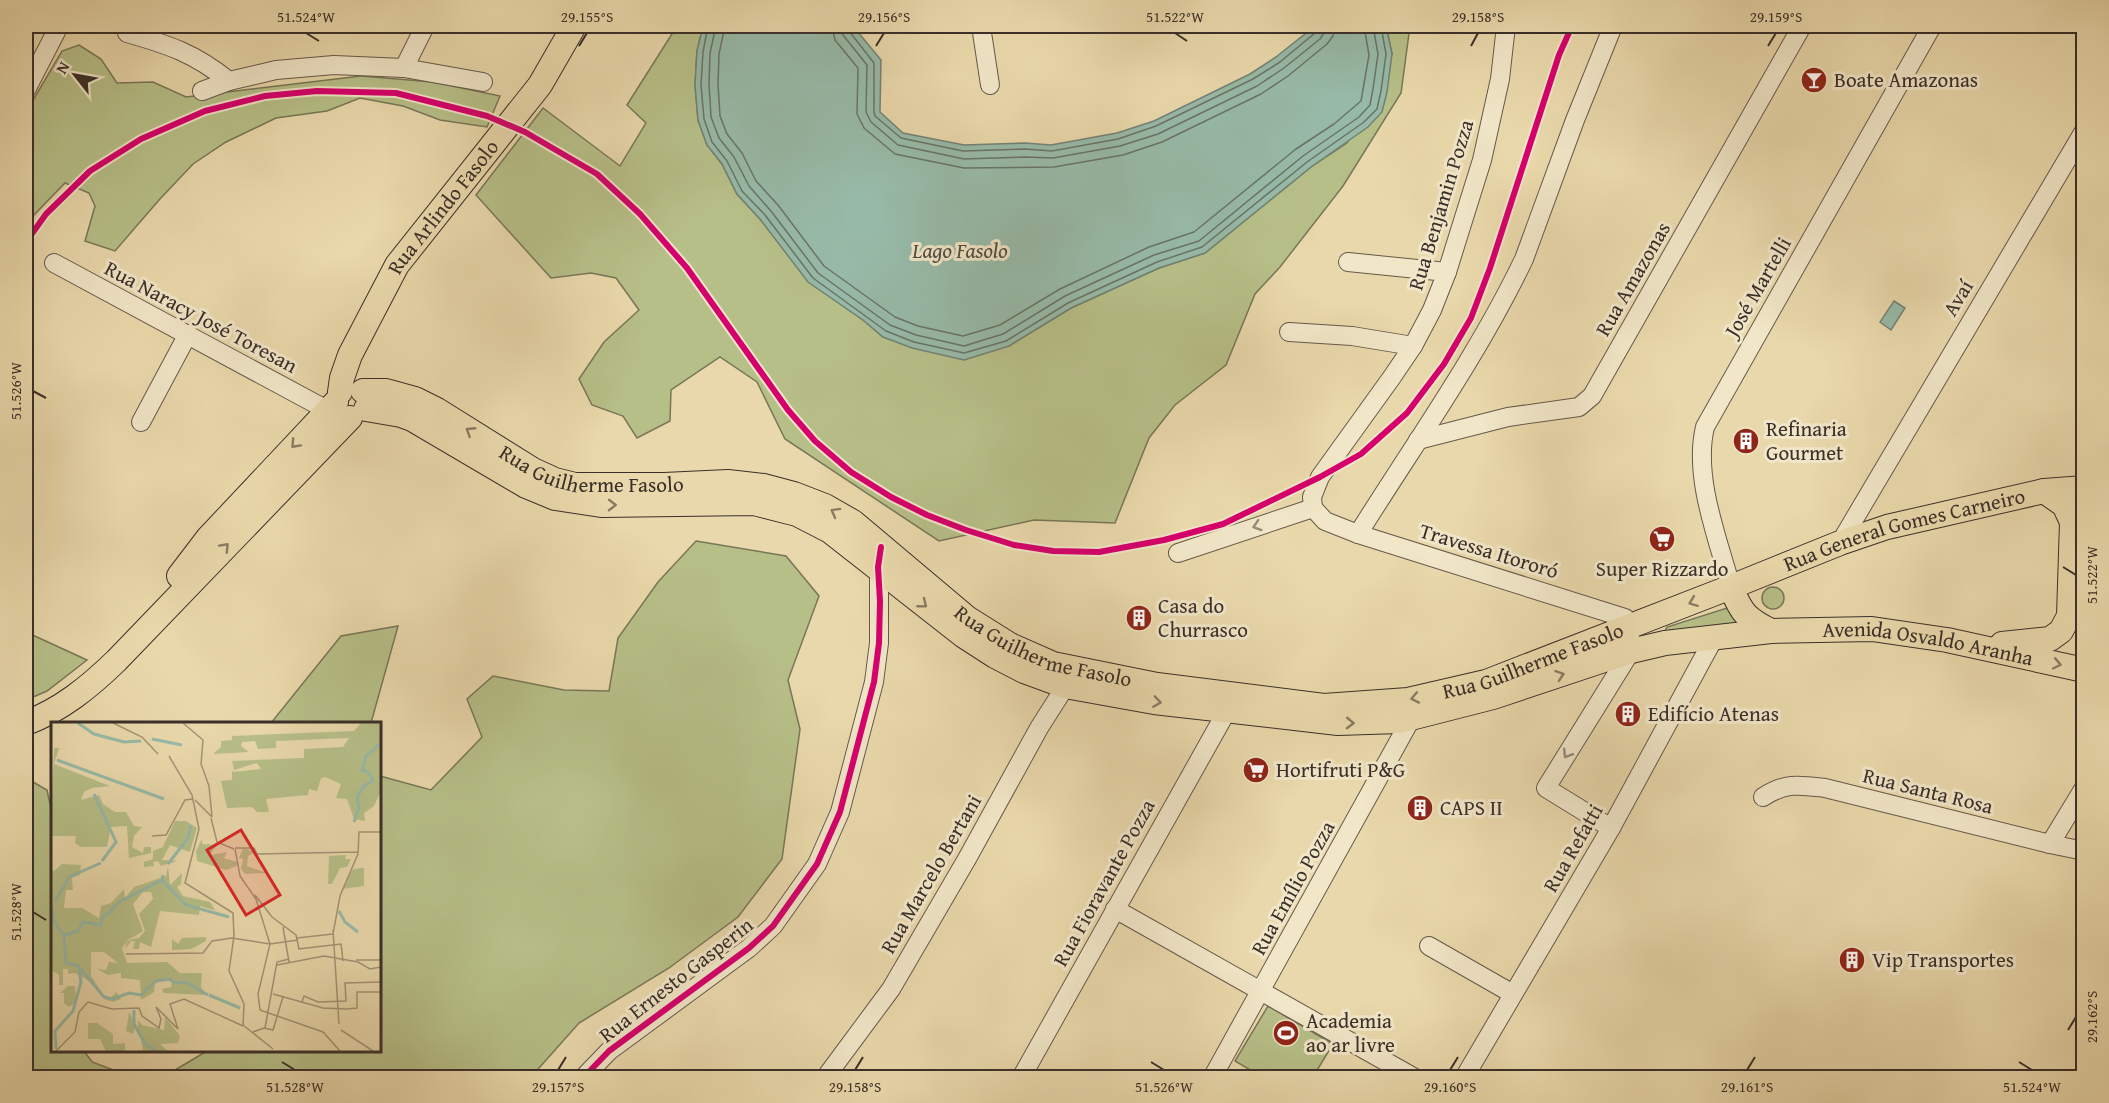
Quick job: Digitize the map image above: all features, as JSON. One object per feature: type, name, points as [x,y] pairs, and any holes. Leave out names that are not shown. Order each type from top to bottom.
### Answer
[{"type":"main road","name":"Rua Arlindo Fasolo","points":[[348,402],[345,366],[397,265],[540,86],[574,26]]},
{"type":"main road","name":"Rua Guilherme Fasolo","points":[[348,402],[386,391],[415,399],[437,410],[533,470],[555,480],[575,485],[728,482],[764,486],[794,494],[825,506],[853,522],[880,557],[967,618],[1010,645],[1053,664],[1071,677],[1157,684],[1231,703],[1338,723],[1411,719],[1493,697],[1630,639],[1731,587],[1767,573]]},
{"type":"main road","points":[[26,723],[46,715],[87,689],[348,402]]},
{"type":"main road","name":"Rua General Gomes Carneiro","points":[[1767,573],[1840,543],[1887,527],[2044,491],[2084,488]]},
{"type":"main road","points":[[1976,646],[2050,639],[2061,631],[2066,623],[2070,605],[2072,522],[2064,505],[2044,491]]},
{"type":"main road","points":[[26,710],[79,676],[180,585]]},
{"type":"main road","points":[[1731,587],[1739,607],[1746,616],[1771,631]]},
{"type":"main road","name":"Avenida Osvaldo Aranha","points":[[1771,631],[1872,629],[1947,640],[2084,670]]},
{"type":"main road","name":"Rua Guilherme Fasolo","points":[[1231,703],[1324,706],[1408,700],[1486,682],[1630,639],[1665,643],[1771,631]]},
{"type":"street","points":[[26,90],[59,26]]},
{"type":"street","points":[[404,68],[425,26]]},
{"type":"street","points":[[981,26],[990,85]]},
{"type":"street","name":"Rua Benjamin Pozza","points":[[1313,508],[1312,497],[1320,477],[1413,346],[1432,310],[1447,272],[1482,160],[1500,78],[1506,26]]},
{"type":"street","points":[[1358,534],[1482,340],[1524,259],[1612,26]]},
{"type":"street","name":"Rua Amazonas","points":[[1418,440],[1508,417],[1579,407],[1586,404],[1802,26]]},
{"type":"street","name":"José Martelli","points":[[1731,587],[1701,468],[1705,428],[1932,26]]},
{"type":"street","points":[[127,33],[170,45],[192,55],[229,81]]},
{"type":"street","points":[[202,91],[229,81],[276,70],[334,65],[404,68],[483,82]]},
{"type":"street","name":"Avaí","points":[[1840,543],[2084,131]]},
{"type":"street","points":[[1348,262],[1447,272]]},
{"type":"street","name":"Rua Naracy José Toresan","points":[[54,263],[188,334],[348,402]]},
{"type":"street","points":[[1289,332],[1352,336],[1413,346]]},
{"type":"street","points":[[141,422],[188,334]]},
{"type":"street","points":[[1872,487],[1870,503],[1873,512],[1887,527]]},
{"type":"street","points":[[1178,553],[1313,508]]},
{"type":"street","name":"Travessa Itororó","points":[[1313,508],[1325,521],[1358,534],[1621,616],[1628,621],[1630,639]]},
{"type":"street","name":"Rua Ernesto Gasperin","points":[[583,1077],[609,1051],[749,948],[773,926],[817,864],[840,812],[874,682],[879,643],[880,557]]},
{"type":"street","name":"Rua Refatti","points":[[1464,1077],[1611,828],[1714,638]]},
{"type":"street","points":[[1611,828],[1546,788],[1630,639]]},
{"type":"street","name":"Rua Marcelo Bertani","points":[[825,1077],[891,989],[968,857],[1039,728],[1071,677]]},
{"type":"street","name":"Rua Fioravante Pozza","points":[[1021,1077],[1231,703]]},
{"type":"street","name":"Rua Emílio Pozza","points":[[1212,1077],[1262,991],[1411,719]]},
{"type":"street","name":"Rua Santa Rosa","points":[[1763,797],[1776,788],[1787,786],[1825,788],[2084,851]]},
{"type":"street","points":[[2050,844],[2084,788]]},
{"type":"street","points":[[1115,909],[1414,1077]]},
{"type":"street","points":[[1429,946],[1513,994]]},
{"type":"green space","points":[[677,26],[703,26],[697,51],[695,85],[698,120],[707,145],[722,164],[737,194],[760,219],[809,282],[883,337],[1009,346],[1071,308],[1159,268],[1205,253],[1311,167],[1347,143],[1392,54],[1386,26],[1410,26],[1401,93],[1343,186],[1280,267],[1255,294],[1226,365],[1175,405],[1149,438],[1115,523],[1034,520],[939,541],[785,439],[757,382],[720,357],[671,390],[670,421],[637,438],[623,416],[592,405],[579,379],[604,342],[639,310],[616,278],[591,273],[551,278],[476,195],[543,108],[620,166],[646,123],[627,105]]},
{"type":"green space","points":[[79,45],[101,59],[117,83],[153,82],[186,97],[361,76],[433,82],[500,96],[487,127],[440,120],[403,106],[360,98],[327,111],[276,118],[226,142],[193,164],[115,251],[85,241],[95,206],[89,193],[65,183],[34,215],[26,230],[26,112],[62,51]]},
{"type":"green space","points":[[696,541],[786,556],[819,596],[788,680],[800,729],[782,859],[738,917],[669,968],[579,1023],[531,1077],[163,1077],[205,1052],[381,1052],[381,776],[431,790],[482,737],[467,699],[493,676],[564,690],[609,691],[618,638],[658,582]]},
{"type":"green space","points":[[1773,587],[1781,590],[1784,598],[1781,606],[1773,609],[1765,606],[1762,598],[1765,590]]},
{"type":"green space","points":[[1727,608],[1738,613],[1738,629],[1662,637],[1667,627]]},
{"type":"green space","points":[[398,626],[371,722],[272,722],[341,636]]},
{"type":"green space","points":[[26,632],[87,660],[47,691],[26,700]]},
{"type":"green space","points":[[26,778],[47,790],[51,808],[51,1052],[85,1052],[92,1062],[132,1077],[26,1077]]},
{"type":"green space","points":[[1268,1006],[1333,1044],[1313,1077],[1262,1077],[1235,1061]]},
{"type":"water","name":"Lago Fasolo","points":[[703,26],[853,26],[881,60],[880,112],[903,133],[964,145],[1025,143],[1051,145],[1117,133],[1154,121],[1250,74],[1315,26],[1386,26],[1392,54],[1382,112],[1368,127],[1311,167],[1205,253],[1159,268],[1071,308],[1009,346],[964,360],[912,348],[883,337],[863,320],[808,282],[760,219],[737,194],[722,164],[707,145],[698,120],[695,85],[697,51]]},
{"type":"water","points":[[1894,301],[1905,308],[1891,330],[1880,322]]},
{"type":"cycle path","points":[[26,242],[46,214],[90,171],[141,139],[205,111],[265,96],[317,91],[396,93],[487,116],[525,132],[597,174],[640,214],[687,268],[788,410],[815,441],[851,472],[891,497],[927,515],[966,530],[1014,545],[1053,551],[1099,552],[1164,540],[1223,524],[1320,477],[1361,454],[1407,413],[1444,364],[1471,318],[1490,268],[1559,55],[1572,26]]},
{"type":"cycle path","points":[[583,1078],[609,1051],[749,948],[773,926],[817,864],[840,812],[874,682],[879,643],[878,567],[881,547]]},
{"type":"place","name":"Boate Amazonas","points":[[1814,80]]},
{"type":"place","name":"Refinaria Gourmet","points":[[1746,441]]},
{"type":"place","name":"Super Rizzardo","points":[[1662,539]]},
{"type":"place","name":"Casa do Churrasco","points":[[1139,618]]},
{"type":"place","name":"Edifício Atenas","points":[[1628,714]]},
{"type":"place","name":"Hortifruti P&G","points":[[1256,770]]},
{"type":"place","name":"CAPS II","points":[[1420,808]]},
{"type":"place","name":"Vip Transportes","points":[[1852,960]]},
{"type":"place","name":"Academia ao ar livre","points":[[1286,1033]]}]
